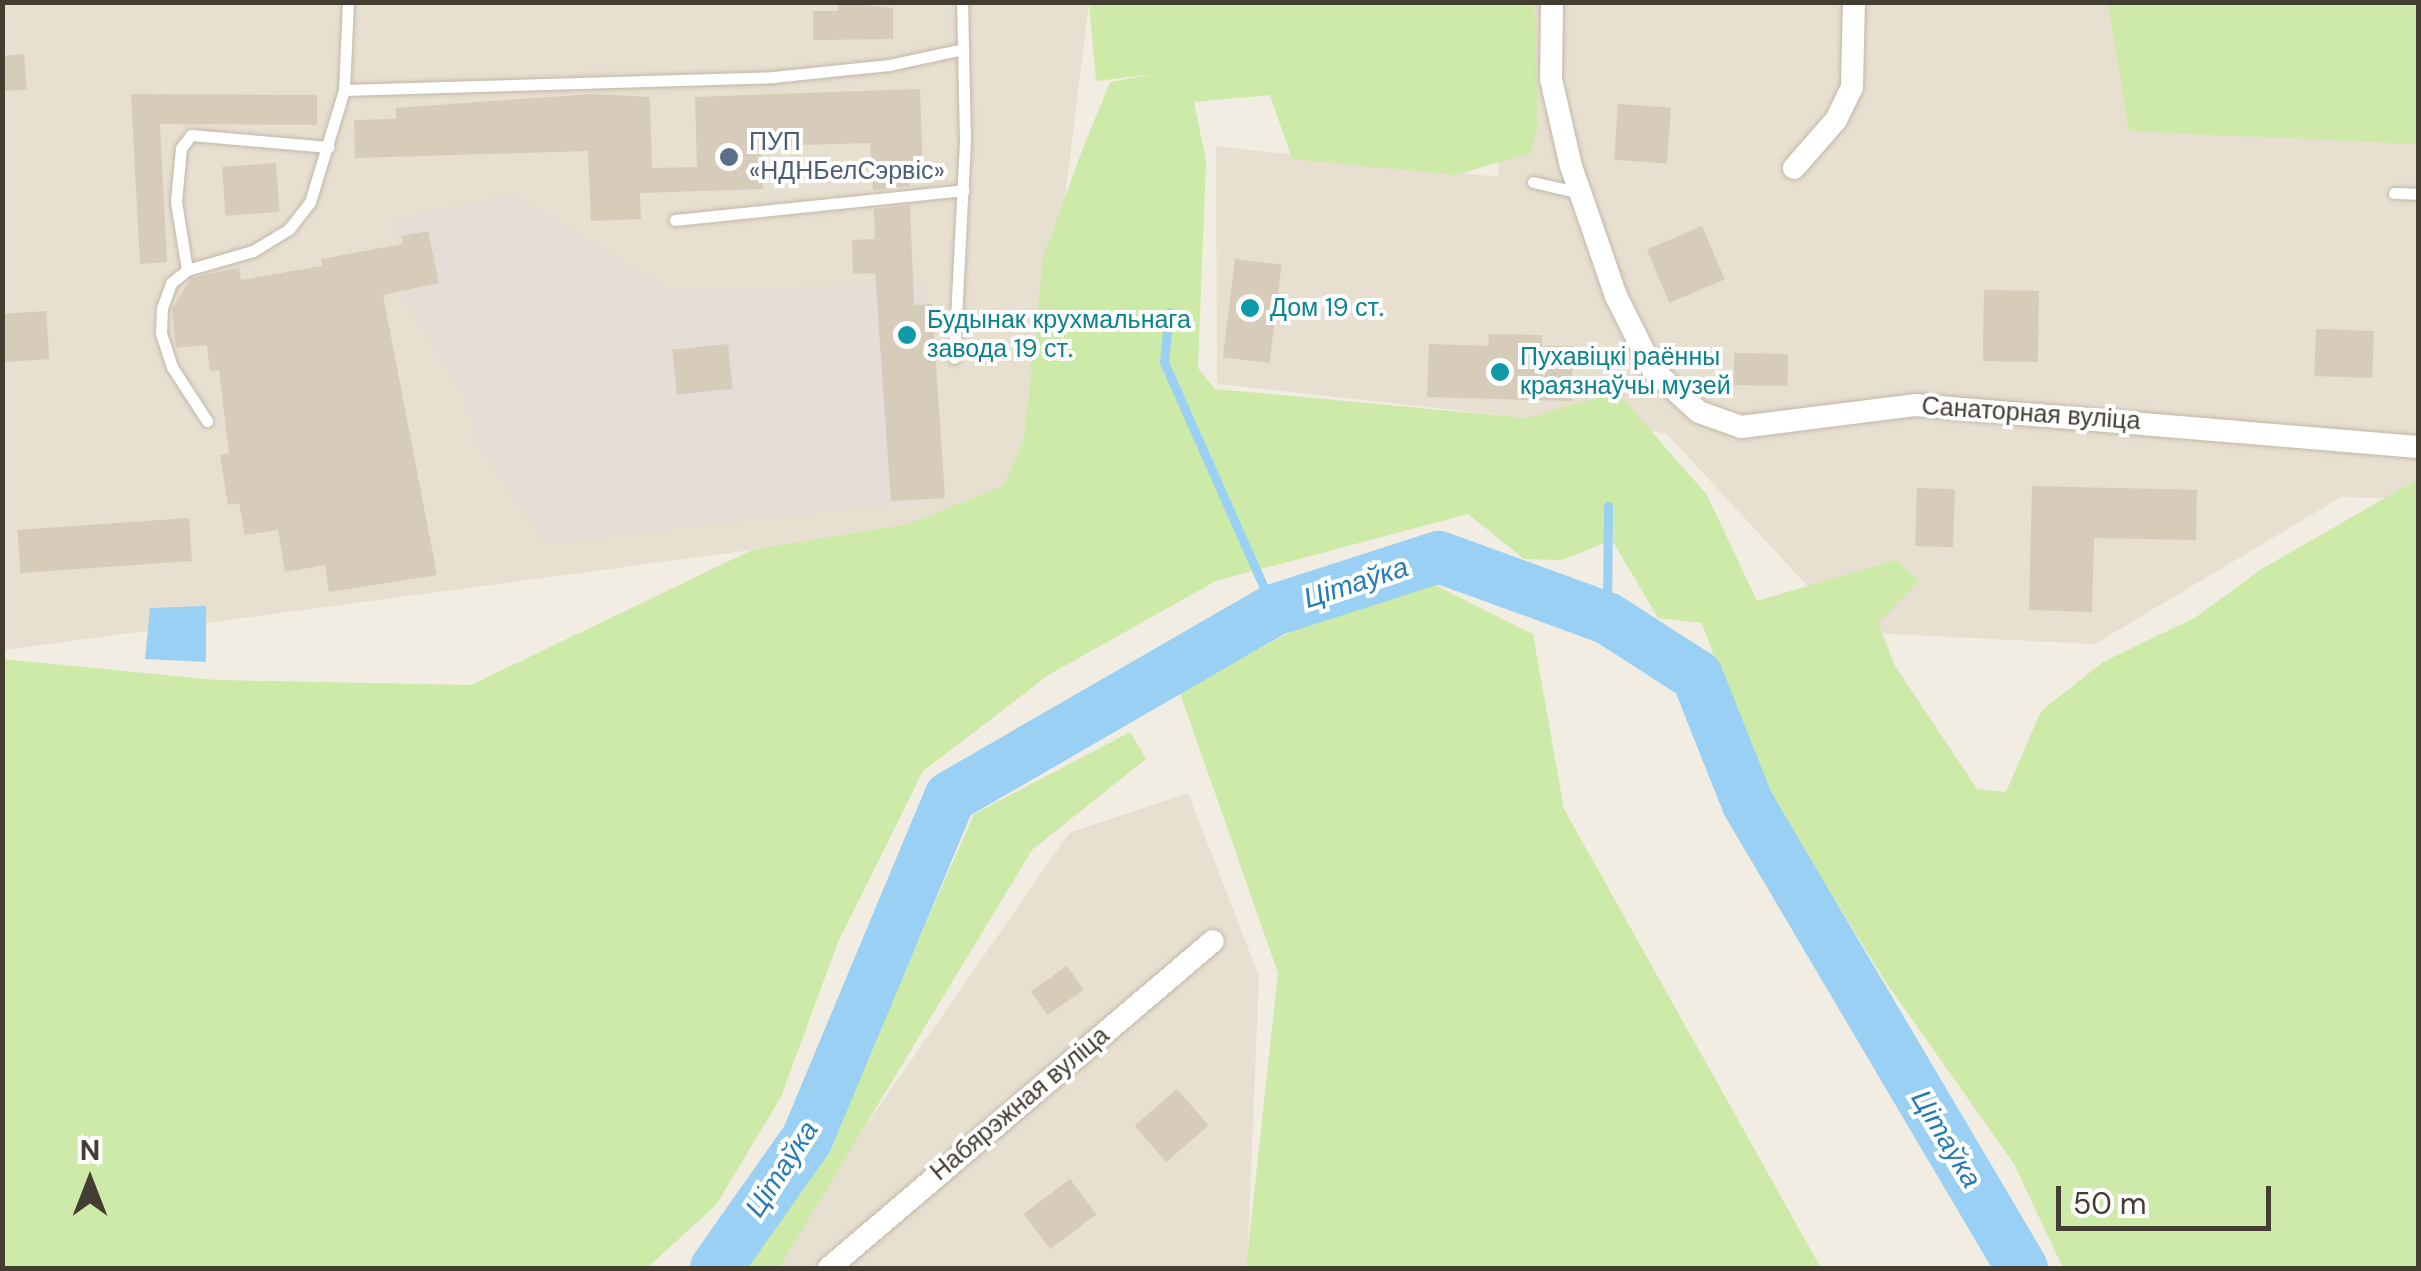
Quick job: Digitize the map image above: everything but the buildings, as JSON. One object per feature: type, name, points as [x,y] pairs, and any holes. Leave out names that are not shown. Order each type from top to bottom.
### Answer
[{"type":"street","name":"Санаторная вуліца","points":[[1552,2],[1552,79],[1580,192],[1616,296],[1654,370],[1699,412],[1741,427],[1915,405],[2334,436],[2418,447]]},
{"type":"street","points":[[1794,168],[1836,120],[1852,87],[1854,2]]},
{"type":"street","name":"Набярэжная вуліца","points":[[829,1268],[1213,941]]},
{"type":"lane","points":[[207,422],[172,367],[162,334],[171,283],[187,270],[253,251],[289,229],[310,202],[344,90],[348,2]]},
{"type":"lane","points":[[954,358],[962,190],[962,2]]},
{"type":"lane","points":[[344,90],[773,77],[889,65],[964,49]]},
{"type":"lane","points":[[187,270],[176,201],[182,148],[191,136],[328,148]]},
{"type":"lane","points":[[1533,182],[1580,192]]},
{"type":"lane","points":[[674,220],[962,190]]},
{"type":"lane","points":[[2394,192],[2418,194]]},
{"type":"shaded area","points":[[2,3],[1089,3],[1024,529],[751,550],[3,650]]},
{"type":"shaded area","points":[[1511,3],[2418,3],[2418,499],[2341,497],[2095,644],[1850,632],[1666,433],[1217,384],[1216,146],[1498,177]]},
{"type":"shaded area","points":[[513,194],[669,289],[926,285],[945,498],[546,544],[477,443],[466,398],[405,303],[394,219]]},
{"type":"shaded area","points":[[1188,793],[1259,976],[1247,1268],[767,1268],[1069,833]]},
{"type":"green space","points":[[1089,3],[1534,3],[1538,125],[1531,153],[1455,175],[1292,159],[1270,95],[1194,102],[1206,161],[1198,368],[1215,389],[1528,418],[1617,392],[1707,495],[1757,601],[1897,560],[1919,581],[1878,623],[1895,666],[1977,789],[2006,792],[2041,711],[2103,662],[2196,617],[2260,570],[2418,479],[2418,1268],[2063,1268],[2014,1164],[1885,981],[1755,770],[1702,623],[1658,618],[1612,540],[1562,560],[1524,559],[1468,514],[1216,581],[1050,674],[923,771],[838,942],[781,1097],[716,1205],[647,1268],[3,1268],[3,659],[216,680],[471,685],[752,550],[909,524],[1003,486],[1024,439],[1043,258],[1081,153],[1110,82],[1156,74],[1096,81]]},
{"type":"green space","points":[[2108,3],[2418,3],[2418,144],[2129,131]]},
{"type":"green space","points":[[1435,585],[1533,634],[1564,809],[1821,1268],[1246,1268],[1278,973],[1179,690],[1304,625]]},
{"type":"green space","points":[[1130,732],[1146,759],[1032,850],[779,1268],[740,1268],[828,1145],[974,814]]},
{"type":"water","points":[[206,606],[206,662],[145,659],[150,608]]},
{"type":"waterway","points":[[1169,312],[1164,362],[1274,610]]},
{"type":"waterway","points":[[1607,618],[1608,506]]},
{"type":"waterway","name":"Цітаўка","points":[[716,1268],[807,1139],[950,797],[1274,610],[1439,557],[1607,618],[1697,676],[1748,804],[2022,1268]]},
{"type":"place","name":"ПУП «НДНБелСэрвіс»","points":[[729,157]]},
{"type":"place","name":"Дом 19 ст.","points":[[1250,308]]},
{"type":"place","name":"Будынак крухмальнага завода 19 ст.","points":[[907,335]]},
{"type":"place","name":"Пухавіцкі раённы краязнаўчы музей","points":[[1500,372]]}]
